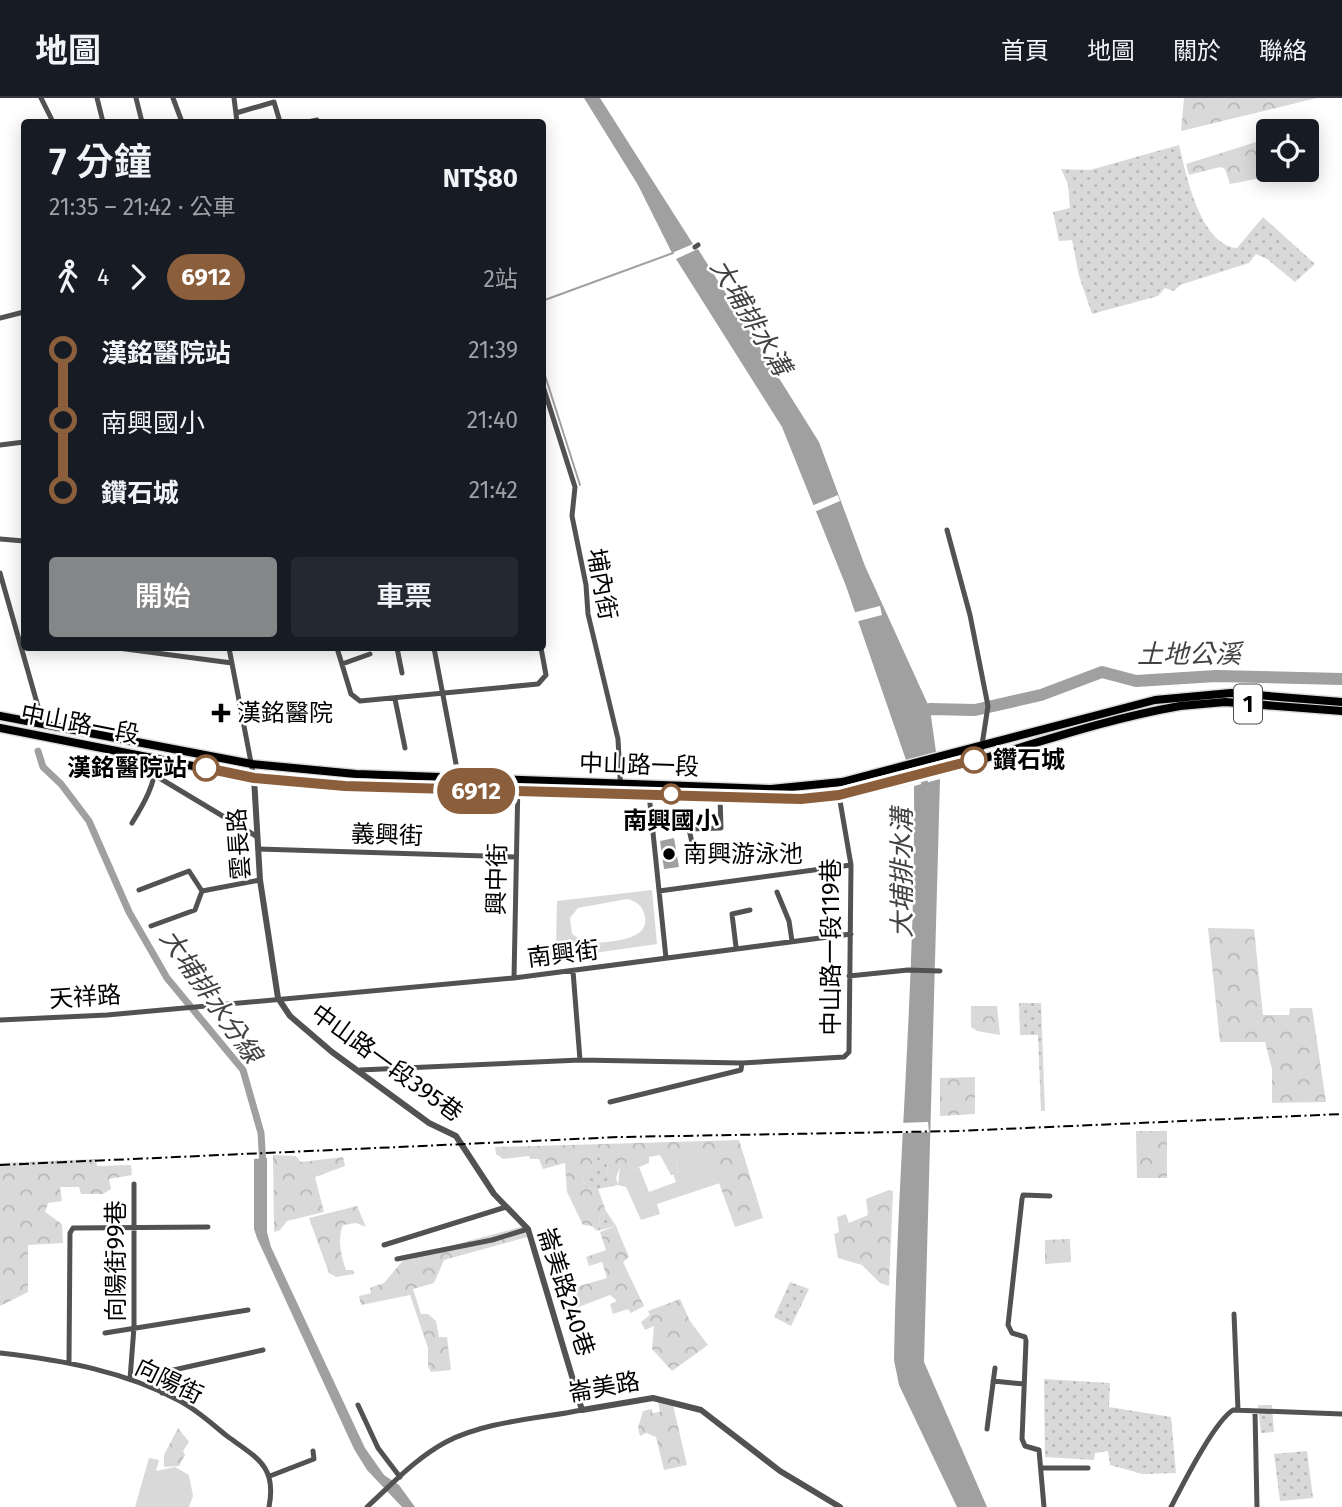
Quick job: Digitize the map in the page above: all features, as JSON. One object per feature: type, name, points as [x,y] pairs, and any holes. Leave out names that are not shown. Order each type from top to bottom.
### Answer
[{"type":"main road","name":"1","points":[[981,747],[1155,700],[1231,693],[1342,702]]},
{"type":"main road","name":"1","points":[[980,758],[1154,711],[1225,702],[1342,711]]},
{"type":"main road","name":"中山路一段","points":[[0,716],[252,764],[356,774],[771,789],[814,786],[902,768],[981,747]]},
{"type":"main road","name":"中山路一段","points":[[0,728],[254,778],[345,786],[516,792],[801,799],[839,795],[980,758]]},
{"type":"street","points":[[41,98],[52,119]]},
{"type":"street","points":[[96,98],[102,119]]},
{"type":"street","points":[[136,98],[141,119]]},
{"type":"street","points":[[173,98],[181,119]]},
{"type":"street","points":[[234,98],[237,119]]},
{"type":"street","points":[[236,113],[274,102],[279,119]]},
{"type":"street","points":[[0,318],[21,313]]},
{"type":"street","name":"埔內街","points":[[546,395],[575,486],[572,516],[586,585],[588,614],[618,739],[621,795]]},
{"type":"street","points":[[0,445],[21,442]]},
{"type":"street","points":[[947,530],[970,615],[988,706],[980,758]]},
{"type":"street","points":[[0,539],[21,541]]},
{"type":"street","points":[[1,576],[21,647]]},
{"type":"street","points":[[22,651],[43,726]]},
{"type":"street","points":[[141,651],[232,663]]},
{"type":"street","name":"雲長路","points":[[230,651],[254,778],[260,880],[278,998]]},
{"type":"street","points":[[338,651],[356,700],[395,699],[538,684],[545,676],[541,651]]},
{"type":"street","points":[[398,651],[402,673]]},
{"type":"street","points":[[435,651],[457,790]]},
{"type":"street","points":[[342,664],[370,654]]},
{"type":"street","points":[[395,699],[405,748]]},
{"type":"street","points":[[132,823],[147,799],[156,776],[157,759]]},
{"type":"street","points":[[156,776],[256,836]]},
{"type":"street","name":"興中街","points":[[514,978],[518,780]]},
{"type":"street","points":[[649,794],[666,958]]},
{"type":"street","name":"中山路一段119巷","points":[[742,1063],[844,1057],[849,1052],[851,865],[839,795]]},
{"type":"street","points":[[696,861],[689,829],[721,828],[720,796]]},
{"type":"street","name":"義興街","points":[[258,849],[515,857]]},
{"type":"street","points":[[659,891],[851,865]]},
{"type":"street","points":[[139,890],[189,871],[202,891]]},
{"type":"street","points":[[202,891],[260,880]]},
{"type":"street","points":[[151,926],[195,909],[202,891]]},
{"type":"street","points":[[777,892],[789,920],[792,941]]},
{"type":"street","points":[[736,947],[732,914],[750,910]]},
{"type":"street","name":"南興街","points":[[278,998],[514,978],[851,933]]},
{"type":"street","points":[[849,976],[908,970],[939,971]]},
{"type":"street","points":[[573,971],[580,1060]]},
{"type":"street","name":"天祥路","points":[[0,1020],[107,1015],[278,998]]},
{"type":"street","name":"中山路一段395巷","points":[[278,998],[290,1016],[314,1038],[429,1123],[456,1136],[472,1162]]},
{"type":"street","points":[[360,1070],[580,1060],[742,1063],[741,1070],[610,1102]]},
{"type":"street","name":"崙美路240巷","points":[[472,1162],[506,1207],[528,1229],[582,1410]]},
{"type":"street","name":"向陽街99巷","points":[[130,1379],[134,1327],[134,1184]]},
{"type":"street","points":[[1044,1507],[1040,1450],[1023,1443],[1026,1341],[1025,1337],[1012,1333],[1008,1325],[1022,1199],[1027,1195],[1050,1196]]},
{"type":"street","points":[[384,1245],[506,1207]]},
{"type":"street","points":[[69,1362],[70,1233],[73,1228],[208,1227]]},
{"type":"street","points":[[397,1259],[492,1240],[528,1229]]},
{"type":"street","points":[[105,1333],[248,1310]]},
{"type":"street","points":[[1234,1314],[1238,1409]]},
{"type":"street","points":[[162,1393],[169,1371],[263,1350]]},
{"type":"street","name":"向陽街","points":[[0,1353],[69,1362],[130,1379],[182,1402],[257,1458],[270,1476]]},
{"type":"street","points":[[987,1429],[995,1368]]},
{"type":"street","points":[[993,1381],[1024,1384]]},
{"type":"street","name":"崙美路","points":[[367,1507],[427,1454],[468,1432],[653,1398],[701,1410],[780,1471],[840,1507]]},
{"type":"street","points":[[358,1405],[378,1448],[400,1477]]},
{"type":"street","points":[[1171,1507],[1227,1414],[1238,1409],[1255,1412],[1342,1414]]},
{"type":"street","points":[[1255,1412],[1257,1507]]},
{"type":"street","points":[[269,1507],[270,1476],[314,1459],[313,1451]]},
{"type":"street","points":[[1041,1468],[1088,1468]]},
{"type":"green space","points":[[1184,98],[1317,98],[1181,131]]},
{"type":"green space","points":[[1256,142],[1256,179],[1230,184],[1225,169],[1220,167],[1189,175],[1186,164]]},
{"type":"green space","points":[[1179,145],[1197,206],[1213,235],[1224,244],[1237,248],[1263,217],[1315,264],[1295,282],[1267,259],[1256,254],[1249,263],[1180,285],[1174,291],[1165,288],[1158,296],[1092,314],[1079,276],[1072,240],[1059,241],[1053,212],[1070,208],[1068,184],[1061,169],[1090,170]]},
{"type":"green space","points":[[652,890],[657,944],[539,961],[538,949],[556,947],[557,901]],"holes":[[[627,899],[639,905],[644,913],[645,923],[642,930],[635,935],[616,941],[587,944],[572,934],[570,918],[578,908]]]},
{"type":"green space","points":[[1208,928],[1254,929],[1263,1015],[1289,1015],[1290,1008],[1312,1008],[1326,1102],[1272,1103],[1272,1069],[1265,1042],[1220,1042]]},
{"type":"green space","points":[[1019,1003],[1041,1003],[1045,1111],[1041,1111],[1038,1035],[1020,1035]]},
{"type":"green space","points":[[971,1006],[997,1006],[1000,1035],[977,1031],[971,1027]]},
{"type":"green space","points":[[975,1077],[975,1114],[940,1116],[940,1078]]},
{"type":"green space","points":[[1136,1131],[1167,1131],[1167,1178],[1137,1178]]},
{"type":"green space","points":[[739,1140],[763,1218],[735,1227],[710,1158],[676,1159],[679,1171],[671,1175],[660,1155],[649,1157],[649,1163],[632,1170],[628,1162],[620,1167],[616,1178],[608,1174],[607,1162],[594,1155],[591,1161],[594,1163],[594,1174],[583,1180],[586,1188],[598,1189],[606,1211],[599,1217],[600,1225],[597,1231],[592,1226],[583,1225],[567,1192],[565,1163],[543,1169],[539,1159],[530,1159],[529,1156],[503,1159],[496,1154],[495,1147]]},
{"type":"green space","points":[[709,1149],[720,1183],[657,1204],[660,1214],[641,1220],[626,1187],[618,1185],[620,1167],[628,1161],[632,1170],[639,1167],[649,1192],[676,1182],[673,1174],[679,1171],[676,1159],[679,1152]]},
{"type":"green space","points":[[594,1154],[607,1162],[608,1174],[616,1178],[618,1185],[598,1189],[586,1188],[583,1179],[594,1174],[590,1162]]},
{"type":"green space","points":[[273,1155],[296,1156],[301,1162],[343,1157],[345,1166],[315,1177],[324,1212],[287,1221],[280,1230],[274,1232]]},
{"type":"green space","points":[[96,1159],[97,1166],[131,1165],[132,1175],[109,1179],[111,1189],[103,1194],[81,1194],[79,1187],[60,1187],[62,1201],[48,1203],[45,1212],[62,1224],[63,1243],[28,1245],[28,1292],[0,1306],[0,1163]]},
{"type":"green space","points":[[893,1191],[889,1286],[880,1283],[862,1265],[838,1258],[834,1234],[839,1232],[837,1217],[846,1214],[849,1223],[868,1215],[866,1199]]},
{"type":"green space","points":[[357,1206],[366,1227],[356,1223],[343,1225],[340,1237],[346,1270],[353,1270],[354,1274],[336,1277],[329,1273],[309,1218]]},
{"type":"green space","points":[[606,1211],[616,1226],[597,1231],[600,1225],[599,1217]]},
{"type":"green space","points":[[528,1225],[531,1236],[444,1260],[434,1283],[413,1289],[421,1314],[428,1314],[436,1321],[439,1337],[447,1337],[451,1370],[431,1372],[428,1366],[428,1348],[410,1295],[361,1305],[359,1296],[371,1293],[370,1288],[384,1283],[405,1258]]},
{"type":"green space","points":[[616,1226],[629,1257],[623,1262],[644,1306],[631,1313],[628,1309],[613,1314],[610,1304],[617,1301],[610,1295],[576,1308],[569,1289],[607,1278],[602,1262],[589,1266],[586,1257],[606,1250],[600,1232]]},
{"type":"green space","points":[[1070,1239],[1071,1262],[1045,1264],[1045,1240]]},
{"type":"green space","points":[[790,1282],[809,1289],[791,1326],[774,1317]]},
{"type":"green space","points":[[680,1299],[690,1321],[708,1345],[672,1371],[652,1349],[654,1326],[645,1330],[641,1322],[650,1315],[648,1311]]},
{"type":"green space","points":[[1044,1379],[1110,1383],[1109,1407],[1171,1417],[1176,1473],[1143,1474],[1110,1465],[1108,1451],[1095,1453],[1094,1460],[1045,1457]]},
{"type":"green space","points":[[657,1396],[672,1401],[687,1465],[664,1470],[656,1437],[646,1433],[640,1436],[638,1428],[643,1411],[652,1409],[652,1413],[660,1412]]},
{"type":"green space","points":[[1258,1405],[1272,1405],[1274,1432],[1261,1433]]},
{"type":"green space","points":[[178,1428],[189,1442],[183,1451],[185,1455],[179,1466],[164,1467],[164,1455]]},
{"type":"green space","points":[[1307,1451],[1313,1498],[1280,1501],[1274,1454]]},
{"type":"green space","points":[[149,1458],[159,1460],[156,1471],[175,1467],[189,1475],[193,1496],[189,1507],[135,1507]]},
{"type":"shaded area","points":[[584,98],[600,98],[693,244],[672,253],[638,185]]},
{"type":"shaded area","points":[[698,249],[819,442],[865,566],[930,709],[936,752],[906,760],[846,586],[782,427],[676,259]]},
{"type":"shaded area","points":[[940,779],[924,1362],[987,1507],[957,1507],[899,1385],[894,1360],[912,929],[914,786]]},
{"type":"shaded area","name":"南興游泳池","points":[[674,838],[679,867],[664,869],[660,841]]},
{"type":"shaded area","points":[[267,1158],[267,1232],[271,1247],[365,1448],[384,1475],[399,1485],[415,1507],[402,1507],[367,1470],[354,1449],[257,1238],[254,1229],[254,1159]]},
{"type":"pier","points":[[838,495],[840,501],[812,513],[809,507]]},
{"type":"pier","points":[[880,606],[882,615],[855,622],[852,613]]},
{"type":"pier","points":[[928,1122],[929,1132],[898,1133],[899,1123]]},
{"type":"waterway","points":[[546,300],[673,253]]},
{"type":"waterway","points":[[546,379],[580,485]]},
{"type":"waterway","name":"土地公溪","points":[[916,713],[930,709],[975,710],[1041,695],[1102,672],[1136,681],[1216,676],[1342,679]]},
{"type":"waterway","name":"大埔排水分線","points":[[38,751],[43,767],[61,784],[89,821],[129,912],[167,978],[243,1070],[261,1133],[263,1167]]},
{"type":"waterway","name":"大埔排水溝","points":[[920,758],[926,791]]},
{"type":"railway","points":[[0,1165],[620,1137],[958,1131],[1342,1114]]},
{"type":"bus line","name":"6912","points":[[206,768],[254,778],[345,786],[801,799],[839,795],[974,760]]},
{"type":"place","name":"漢銘醫院","points":[[221,713]]},
{"type":"place","name":"鑽石城","points":[[974,760]]},
{"type":"place","name":"漢銘醫院站","points":[[206,768]]},
{"type":"place","name":"南興國小","points":[[671,794]]},
{"type":"place","name":"南興游泳池","points":[[669,854]]}]
